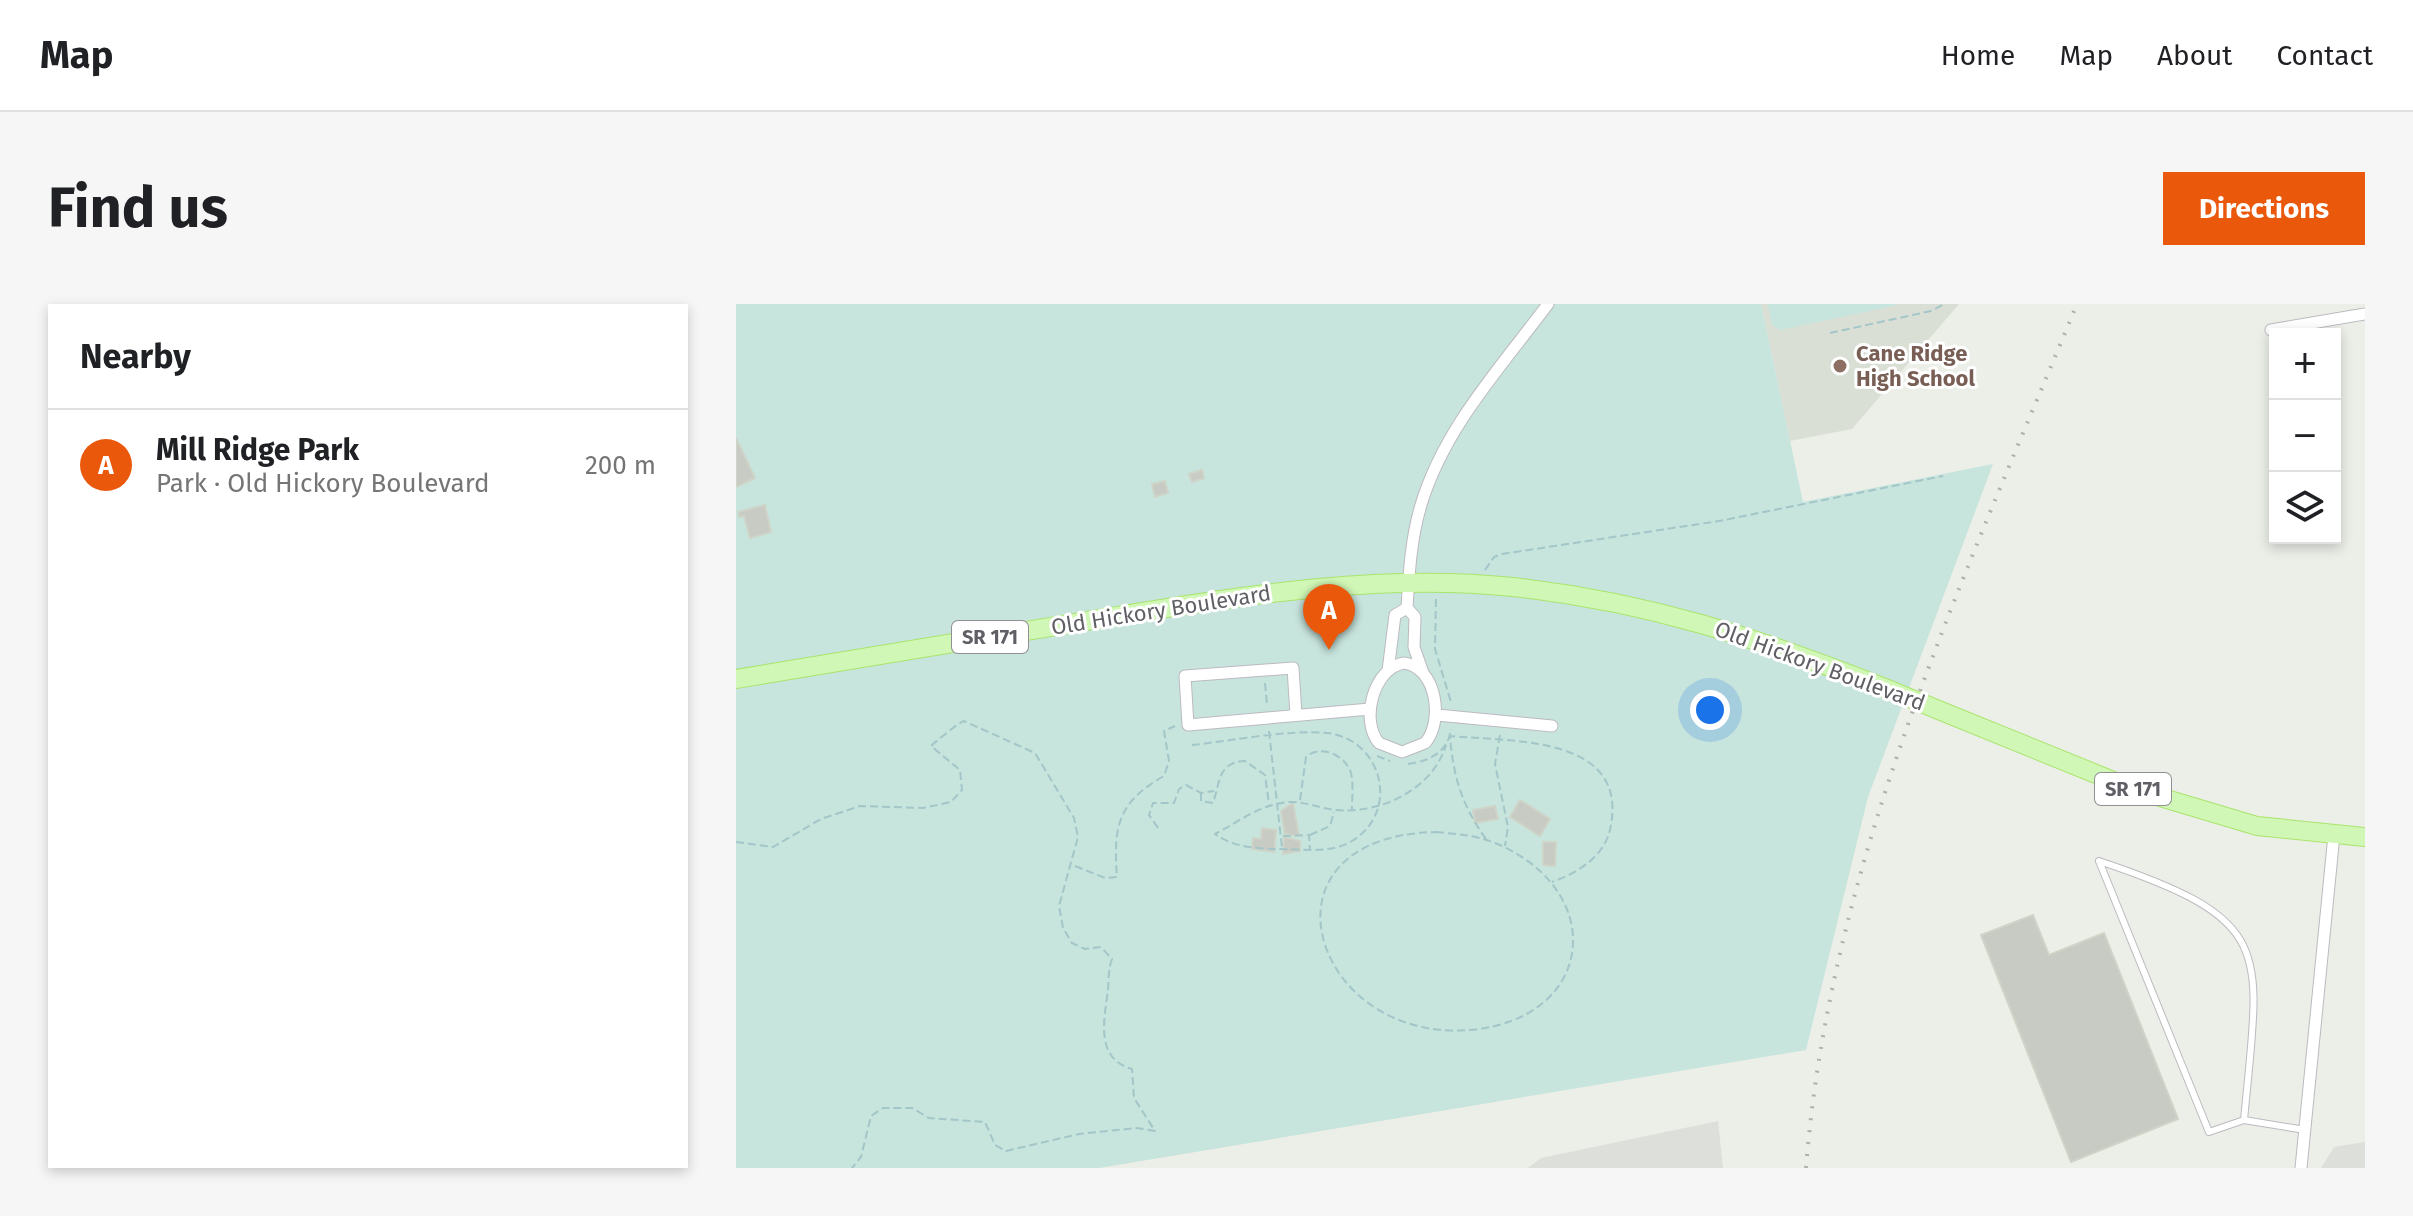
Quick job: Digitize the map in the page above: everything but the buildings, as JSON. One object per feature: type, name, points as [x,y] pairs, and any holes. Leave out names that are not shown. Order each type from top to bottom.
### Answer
[{"type":"main road","name":"Old Hickory Boulevard","points":[[736,679],[1282,591],[1409,583],[1476,585],[1565,595],[1688,618],[1765,641],[2133,789],[2257,826],[2365,837]]},
{"type":"street","points":[[1407,608],[1395,615],[1388,671],[1368,720],[1375,739],[1383,746],[1402,752],[1414,750],[1429,740],[1437,715],[1414,647],[1415,617],[1407,608],[1421,505],[1442,453],[1473,404],[1548,304]]},
{"type":"street","points":[[2283,328],[2365,314]]},
{"type":"street","points":[[1388,671],[1407,663],[1423,673]]},
{"type":"street","points":[[1296,715],[1293,668],[1185,676],[1188,725],[1370,709]]},
{"type":"street","points":[[1437,715],[1552,726]]},
{"type":"street","points":[[2301,1168],[2334,835]]},
{"type":"lane","points":[[2244,1120],[2256,996],[2246,947],[2228,923],[2201,902],[2099,861],[2209,1132],[2244,1120],[2305,1130]]},
{"type":"path","points":[[1830,333],[1926,313],[1944,304]]},
{"type":"path","points":[[1476,585],[1488,564],[1502,554],[1719,521],[1943,476]]},
{"type":"path","points":[[1264,680],[1282,849]]},
{"type":"path","points":[[736,842],[775,847],[821,819],[860,806],[923,808],[951,802],[962,790],[960,770],[931,746],[945,738],[954,724],[964,721],[979,732],[1035,753],[1077,826],[1073,866],[1060,896],[1063,928],[1077,947],[1101,947],[1112,959],[1102,1017],[1106,1048],[1120,1066],[1131,1068],[1134,1098],[1155,1131],[1137,1128],[1079,1134],[1006,1151],[995,1145],[987,1123],[983,1121],[934,1119],[912,1108],[883,1108],[871,1116],[861,1157],[852,1168]]},
{"type":"path","points":[[1500,721],[1495,768],[1508,827],[1505,847]]},
{"type":"path","points":[[1073,866],[1105,878],[1117,877],[1117,825],[1136,794],[1164,776],[1169,761],[1164,731],[1188,725]]},
{"type":"path","points":[[1192,745],[1330,733],[1354,743],[1372,760],[1378,771],[1378,807],[1368,827],[1352,841],[1335,848],[1310,849],[1227,843],[1215,834],[1269,805],[1300,802],[1334,810],[1378,807],[1401,798],[1422,781],[1440,760],[1446,745]]},
{"type":"path","points":[[1486,839],[1458,790],[1451,760],[1450,736],[1575,752],[1597,767],[1609,787],[1613,810],[1604,847],[1586,865],[1551,882]]},
{"type":"path","points":[[1300,802],[1304,761],[1310,753],[1322,751],[1338,756],[1349,769],[1352,810]]},
{"type":"path","points":[[1201,793],[1200,801],[1210,804],[1215,801],[1215,791],[1223,770],[1236,762],[1245,761],[1265,775],[1269,805]]},
{"type":"path","points":[[1158,828],[1149,815],[1153,803],[1174,803],[1179,789],[1186,785],[1201,793],[1215,791]]},
{"type":"path","points":[[1282,836],[1309,835],[1330,826],[1334,810]]},
{"type":"path","points":[[1436,832],[1486,839],[1505,847],[1551,882],[1569,907],[1573,920],[1573,959],[1560,986],[1529,1012],[1492,1026],[1453,1030],[1387,1013],[1352,990],[1338,974],[1319,934],[1319,914],[1324,895],[1340,868],[1368,845],[1396,835],[1436,832]]},
{"type":"path","points":[[1309,835],[1310,849]]},
{"type":"shaded area","points":[[736,304],[1761,304],[1803,502],[1993,464],[1868,797],[1806,1050],[1099,1168],[736,1168]]},
{"type":"shaded area","name":"Cane Ridge High School","points":[[1761,304],[1959,304],[1852,429],[1790,441]]},
{"type":"shaded area","points":[[1768,304],[1898,305],[1780,330],[1772,325]]},
{"type":"shaded area","points":[[1718,1121],[1723,1168],[1528,1168],[1541,1158]]},
{"type":"shaded area","points":[[2365,1142],[2365,1168],[2321,1168],[2334,1147]]},
{"type":"railway","points":[[1806,1168],[1820,1055],[1842,944],[1872,834],[1907,726],[1947,619],[2077,304]]},
{"type":"place","name":"Cane Ridge High School","points":[[1840,366]]},
{"type":"place","name":"Mill Ridge Park","points":[[1329,650]]}]
